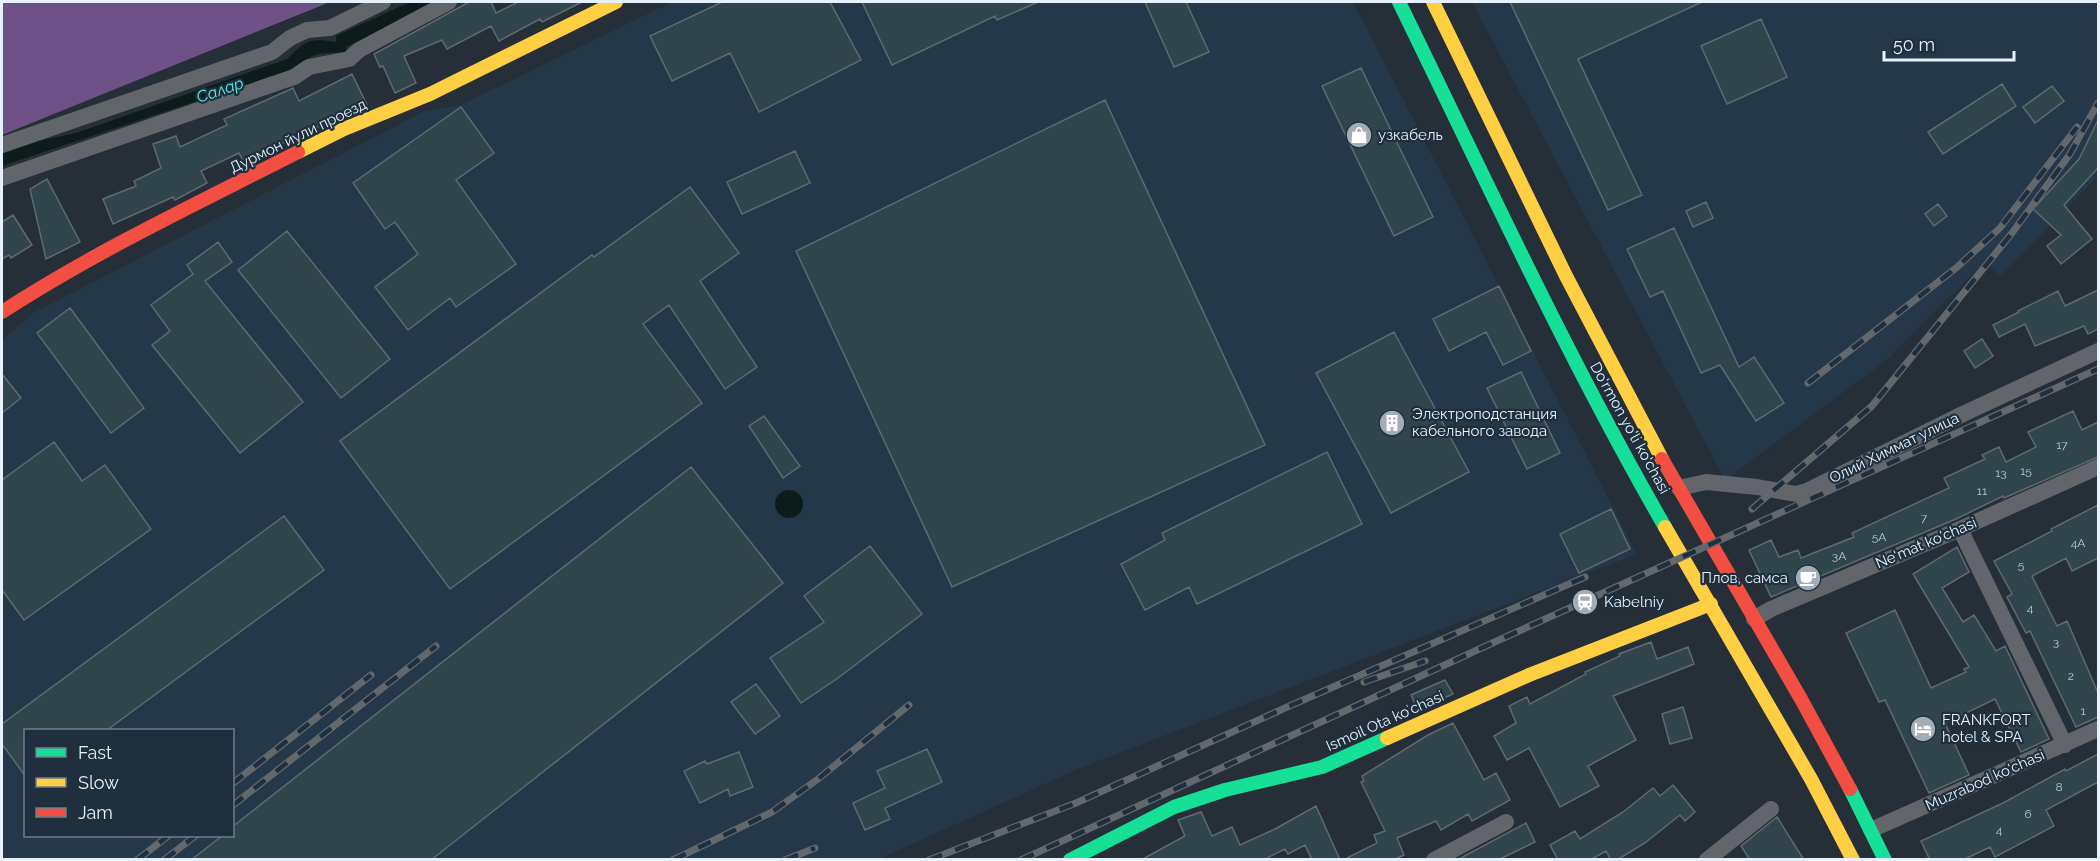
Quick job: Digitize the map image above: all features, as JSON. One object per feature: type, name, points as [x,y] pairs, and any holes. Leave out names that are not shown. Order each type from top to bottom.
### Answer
[{"type":"main road","name":"Дурмон йули проезд","points":[[2,312],[48,282],[107,249],[344,129],[430,94],[616,2]]},
{"type":"main road","name":"Do‘rmon yo‘li ko‘chasi","points":[[1399,2],[1580,372],[1627,461],[1811,779],[1853,860]]},
{"type":"main road","name":"Do‘rmon yo‘li ko‘chasi","points":[[1433,2],[1605,354],[1871,830],[1885,860]]},
{"type":"main road","name":"Ismoil Ota koʻchasi","points":[[1070,860],[1174,807],[1225,790],[1322,767],[1530,675],[1711,604]]},
{"type":"street","points":[[2,145],[272,52],[290,38],[307,30],[330,28],[383,2]]},
{"type":"street","points":[[2,177],[294,78],[309,67],[349,59],[359,51],[449,2]]},
{"type":"street","name":"Олий Химмат улица","points":[[1679,488],[1706,482],[1796,494],[1807,491],[1929,430],[2098,351]]},
{"type":"street","name":"Ne'mat ko'chasi","points":[[1754,619],[1771,609],[1960,529],[2098,467]]},
{"type":"street","points":[[1960,529],[2065,745]]},
{"type":"street","name":"Muzrabod ko'chasi","points":[[1871,830],[2098,729]]},
{"type":"street","points":[[1707,860],[1771,809]]},
{"type":"street","points":[[1434,860],[1506,822]]},
{"type":"shaded area","points":[[2,2],[330,2],[2,135]]},
{"type":"shaded area","points":[[672,2],[1353,2],[1637,554],[1080,768],[879,859],[2,859],[2,340],[33,313],[425,111],[461,105]]},
{"type":"shaded area","points":[[1472,2],[2098,2],[2098,176],[2000,277],[1985,261],[1888,359],[1725,480]]},
{"type":"water","name":"Салар","points":[[410,2],[438,2],[346,47],[347,53],[318,54],[306,59],[293,69],[2,166],[2,154],[39,141],[76,133],[287,59],[309,42],[320,40],[336,42],[336,36]]},
{"type":"water","points":[[789,490],[799,494],[803,504],[799,514],[789,518],[779,514],[775,504],[779,494]]},
{"type":"building","points":[[469,2],[491,2],[496,13],[518,2],[582,2],[542,22],[540,19],[499,41],[491,26],[447,49],[442,40],[404,56],[416,83],[395,93],[383,66],[380,67],[374,54]]},
{"type":"building","points":[[722,2],[830,2],[861,60],[759,112],[730,53],[672,81],[650,36]]},
{"type":"building","points":[[862,2],[1038,2],[997,20],[995,16],[892,65]]},
{"type":"building","points":[[1145,2],[1186,2],[1209,52],[1174,67]]},
{"type":"building","points":[[1510,2],[1702,2],[1578,59],[1642,195],[1608,210]]},
{"type":"building","points":[[1761,19],[1787,77],[1727,104],[1701,46]]},
{"type":"building","points":[[1361,68],[1433,217],[1394,236],[1322,86]]},
{"type":"building","points":[[352,74],[367,105],[243,161],[239,153],[201,171],[207,183],[175,200],[173,197],[113,224],[103,199],[136,186],[134,181],[161,168],[153,144],[176,136],[180,147],[227,125],[224,119],[293,88],[299,101]]},
{"type":"building","points":[[2002,84],[2016,106],[1943,154],[1928,132]]},
{"type":"building","points":[[2052,86],[2064,101],[2035,123],[2023,107]]},
{"type":"building","points":[[1105,100],[1265,445],[952,587],[796,251]]},
{"type":"building","points":[[461,107],[494,153],[456,180],[516,264],[456,307],[450,298],[408,330],[375,287],[418,254],[395,222],[385,229],[353,183]]},
{"type":"building","points":[[2098,120],[2098,168],[2064,205],[2092,239],[2061,264],[2047,246],[2061,235],[2033,209],[2079,159]]},
{"type":"building","points":[[795,151],[810,183],[742,214],[727,182]]},
{"type":"building","points":[[47,179],[80,242],[46,259],[30,189]]},
{"type":"building","points":[[690,187],[739,253],[700,281],[757,367],[725,389],[669,305],[643,324],[702,403],[450,589],[340,441],[592,255],[594,257]]},
{"type":"building","points":[[1706,202],[1713,218],[1693,227],[1686,211]]},
{"type":"building","points":[[1938,204],[1947,216],[1934,226],[1925,214]]},
{"type":"building","points":[[13,215],[32,245],[11,258],[9,255],[2,259],[2,222]]},
{"type":"building","points":[[1674,228],[1739,367],[1754,357],[1784,403],[1756,421],[1720,365],[1701,373],[1663,291],[1650,297],[1627,249]]},
{"type":"building","points":[[287,231],[390,359],[341,398],[238,270]]},
{"type":"building","points":[[218,242],[232,262],[205,281],[303,402],[240,453],[152,345],[170,331],[151,305],[193,274],[187,265]]},
{"type":"building","points":[[1499,286],[1531,351],[1503,365],[1486,332],[1449,351],[1433,319]]},
{"type":"building","points":[[2098,290],[2098,329],[2088,334],[2084,326],[2035,346],[2025,324],[1999,337],[1993,325],[2058,291],[2065,306]]},
{"type":"building","points":[[70,308],[144,408],[111,433],[37,333]]},
{"type":"building","name":"Электроподстанция кабельного завода","points":[[1394,332],[1469,472],[1391,513],[1316,373]]},
{"type":"building","points":[[1982,339],[1993,356],[1975,368],[1964,351]]},
{"type":"building","points":[[1521,372],[1560,453],[1527,469],[1487,388]]},
{"type":"building","points":[[2,374],[21,398],[2,413]]},
{"type":"building","points":[[2073,411],[2082,430],[2098,422],[2098,457],[1771,597],[1749,550],[1771,540],[1779,557],[1798,550],[1801,558],[1854,537],[1852,533],[1949,488],[1944,478],[1985,459],[1982,455],[1999,447],[2006,462],[2036,447],[2028,432]]},
{"type":"building","points":[[764,416],[800,466],[783,478],[749,426]]},
{"type":"building","points":[[54,442],[82,481],[105,465],[151,529],[24,620],[2,590],[2,480]]},
{"type":"building","points":[[1327,452],[1362,524],[1197,604],[1189,587],[1145,610],[1121,564],[1165,540],[1162,533]]},
{"type":"building","points":[[691,467],[783,583],[431,860],[191,860],[221,837],[234,837],[234,825]]},
{"type":"building","points":[[2098,505],[2098,558],[2072,571],[2066,558],[2032,576],[2057,626],[2067,621],[2098,693],[2098,717],[2076,727],[2030,631],[2026,633],[2007,597],[2012,594],[1994,561]]},
{"type":"building","points":[[1611,509],[1630,549],[1579,573],[1560,534]]},
{"type":"building","points":[[284,516],[324,570],[108,729],[24,729],[24,774],[2,744],[2,724]]},
{"type":"building","points":[[870,546],[922,614],[801,703],[770,658],[824,622],[804,596]]},
{"type":"building","points":[[1957,547],[1969,572],[1942,588],[1963,622],[1974,615],[1996,651],[2005,646],[2049,739],[2021,752],[1995,699],[1945,723],[1969,775],[1929,793],[1885,700],[1879,702],[1846,633],[1895,610],[1931,688],[1966,672],[1964,669],[1969,667],[1913,574]]},
{"type":"building","points":[[1651,642],[1657,659],[1688,647],[1694,664],[1613,696],[1636,740],[1588,766],[1599,786],[1560,807],[1529,748],[1507,760],[1494,736],[1516,723],[1509,706],[1527,697],[1530,704],[1586,674],[1585,672],[1620,656],[1619,654]]},
{"type":"building","points":[[1445,680],[1453,694],[1418,710],[1411,695]]},
{"type":"building","points":[[756,684],[780,716],[755,734],[731,702]]},
{"type":"building","points":[[1683,707],[1692,738],[1670,744],[1662,714]]},
{"type":"building","points":[[1453,723],[1484,780],[1496,773],[1510,800],[1472,821],[1468,814],[1441,830],[1436,821],[1397,838],[1404,855],[1393,860],[1343,860],[1377,843],[1374,835],[1385,831],[1361,782],[1364,781],[1362,776],[1428,735]]},
{"type":"building","points":[[927,749],[942,782],[885,808],[890,819],[865,830],[853,803],[885,788],[877,771]]},
{"type":"building","points":[[739,752],[753,787],[730,796],[728,789],[700,803],[684,771],[705,761],[707,764]]},
{"type":"building","points":[[2098,754],[2098,782],[2046,810],[2054,826],[1995,857],[1990,847],[1963,860],[1930,860],[1921,841],[2003,803]]},
{"type":"building","points":[[1673,785],[1695,812],[1685,821],[1680,815],[1645,843],[1617,860],[1611,860],[1606,851],[1590,860],[1558,860],[1550,845],[1575,831],[1580,839],[1623,812],[1653,788],[1660,796]]},
{"type":"building","points":[[1316,806],[1340,860],[1312,860],[1305,845],[1288,854],[1285,849],[1263,860],[1141,860],[1185,836],[1178,820],[1201,812],[1212,836],[1232,827],[1240,845]]},
{"type":"building","points":[[1777,817],[1804,860],[1750,860],[1741,846]]},
{"type":"building","points":[[1526,823],[1535,842],[1498,860],[1457,860]]},
{"type":"railway","points":[[1752,509],[1872,406],[2012,233],[2070,154],[2098,103]]},
{"type":"railway","points":[[1808,383],[1956,268],[2000,228],[2077,127]]},
{"type":"railway","points":[[1021,860],[1499,640],[2098,369]]},
{"type":"railway","points":[[929,860],[1076,803],[1285,708],[1585,577]]},
{"type":"railway","points":[[234,804],[436,646]]},
{"type":"railway","points":[[1364,682],[1425,661]]},
{"type":"railway","points":[[234,782],[371,675]]},
{"type":"railway","points":[[673,860],[772,812],[818,779],[909,705]]},
{"type":"railway","points":[[137,860],[167,837]]},
{"type":"railway","points":[[164,860],[194,837]]},
{"type":"railway","points":[[785,860],[815,848]]},
{"type":"traffic: fast","points":[[1399,2],[1560,333],[1665,527]]},
{"type":"traffic: fast","points":[[1070,860],[1174,807],[1225,790],[1322,767],[1387,738]]},
{"type":"traffic: fast","points":[[1850,789],[1885,860]]},
{"type":"traffic: slow","points":[[298,152],[344,129],[430,94],[616,2]]},
{"type":"traffic: slow","points":[[1433,2],[1566,276],[1662,459]]},
{"type":"traffic: slow","points":[[1665,527],[1811,779],[1853,860]]},
{"type":"traffic: slow","points":[[1387,738],[1529,675],[1711,604]]},
{"type":"traffic: jam","points":[[2,312],[74,268],[298,152]]},
{"type":"traffic: jam","points":[[1662,459],[1801,699],[1850,789]]},
{"type":"place","name":"узкабель","points":[[1359,135]]},
{"type":"place","name":"Электроподстанция кабельного завода","points":[[1392,423]]},
{"type":"place","name":"Плов, самса","points":[[1808,578]]},
{"type":"place","name":"Kabelniy","points":[[1585,602]]},
{"type":"place","name":"FRANKFORT hotel & SPA","points":[[1923,729]]}]
